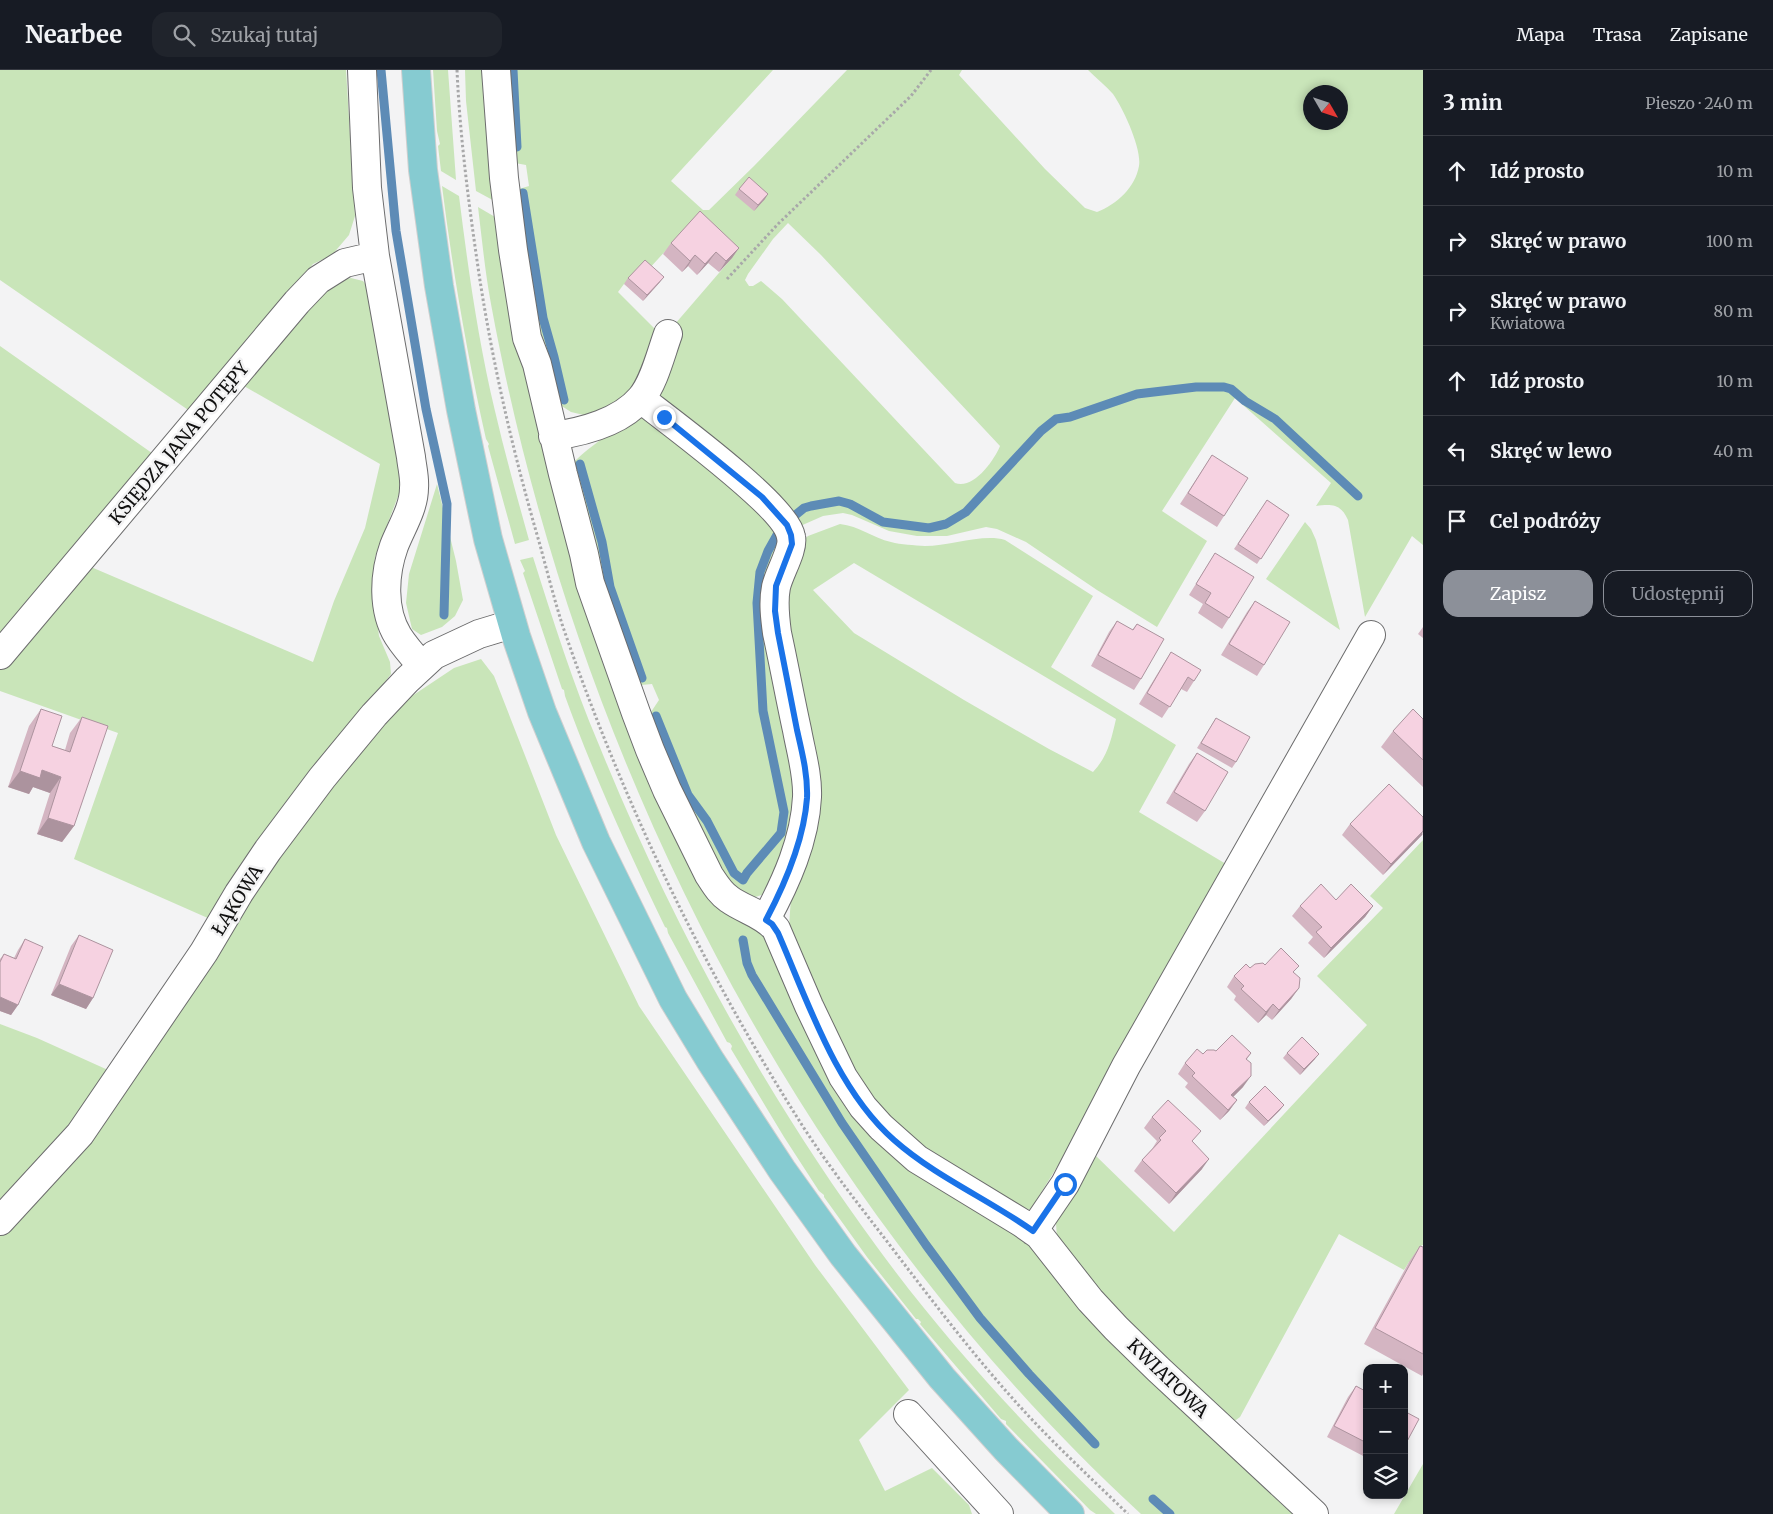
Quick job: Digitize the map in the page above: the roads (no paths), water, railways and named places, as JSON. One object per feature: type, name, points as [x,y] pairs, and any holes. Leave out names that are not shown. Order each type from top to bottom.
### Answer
[{"type":"main road","points":[[416,70],[423,170],[446,328],[475,483],[488,539],[512,624],[542,712],[596,842],[673,1000],[782,1170],[843,1255],[942,1378],[1006,1449],[1070,1514]]},
{"type":"street","points":[[362,70],[367,188],[375,256],[411,458],[414,489],[407,516],[394,548],[387,574],[386,598],[390,620],[398,635],[422,666]]},
{"type":"street","points":[[496,70],[504,178],[527,338],[537,364],[590,583],[636,714],[667,790],[716,887],[730,900],[766,920],[790,868],[803,824],[807,796],[806,772],[776,622],[775,595],[782,568],[792,544],[791,535],[787,525],[774,509],[755,491],[641,399]]},
{"type":"street","name":"KSIĘDZA JANA POTĘPY","points":[[0,655],[297,302],[318,280],[345,263],[375,256]]},
{"type":"street","points":[[553,436],[590,429],[624,412],[641,399],[648,387],[668,334]]},
{"type":"street","name":"ŁĄKOWA","points":[[0,1221],[80,1134],[204,952],[268,850],[322,778],[374,715],[434,655],[457,643],[512,624]]},
{"type":"street","points":[[1033,1231],[1065,1184],[1126,1066],[1371,635]]},
{"type":"street","name":"KWIATOWA","points":[[766,920],[772,924],[778,933],[809,1006],[844,1077],[863,1107],[893,1139],[918,1158],[1033,1231],[1084,1293],[1116,1328],[1314,1514]]},
{"type":"street","points":[[908,1414],[999,1514]]},
{"type":"waterway","points":[[381,70],[396,231],[426,409],[447,504],[444,615]]},
{"type":"waterway","points":[[513,70],[517,147]]},
{"type":"waterway","points":[[523,193],[543,318],[564,400]]},
{"type":"waterway","points":[[793,517],[804,508],[839,501],[850,504],[883,522],[929,528],[946,524],[966,512],[1041,431],[1056,419],[1070,417],[1137,394],[1196,387],[1224,387],[1231,389],[1245,401],[1275,419],[1358,496]]},
{"type":"waterway","points":[[580,464],[602,542],[610,587],[642,678]]},
{"type":"waterway","points":[[656,716],[688,795],[707,821],[734,873],[743,880],[781,833],[784,812],[763,711],[757,603],[760,572],[777,535]]},
{"type":"waterway","points":[[743,940],[747,963],[752,975],[842,1123],[926,1245],[980,1318],[1029,1374],[1095,1444]]},
{"type":"waterway","points":[[1153,1499],[1170,1514]]}]
